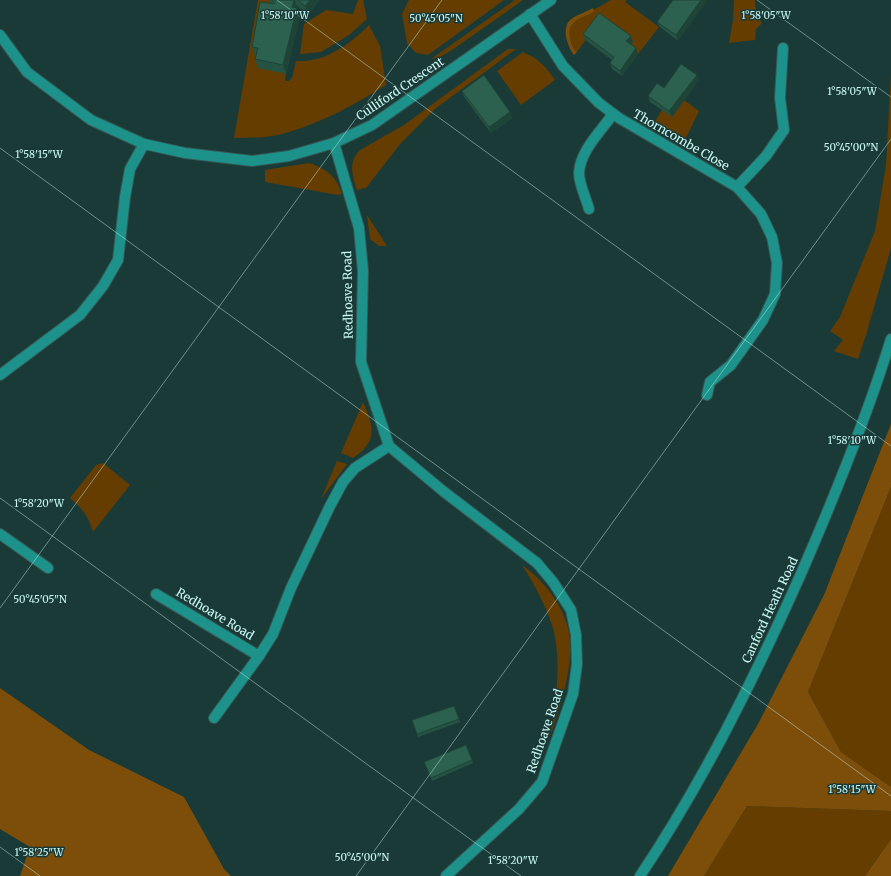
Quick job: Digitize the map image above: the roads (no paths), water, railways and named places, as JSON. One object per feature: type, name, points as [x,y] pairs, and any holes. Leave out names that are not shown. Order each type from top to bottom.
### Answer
[{"type":"street","name":"Culliford Crescent","points":[[0,35],[27,72],[91,120],[144,144],[185,153],[252,161],[289,156],[334,143],[372,125],[551,0]]},
{"type":"street","name":"Thorncombe Close","points":[[530,14],[563,66],[583,88],[613,114],[737,187],[761,214],[772,237],[777,263],[774,294],[763,320],[731,365],[710,382],[707,395]]},
{"type":"street","points":[[737,187],[766,156],[784,130],[780,98],[782,48]]},
{"type":"street","name":"Thorncombe Close","points":[[589,209],[579,174],[581,164],[584,156],[613,114]]},
{"type":"street","name":"Redhoave Road","points":[[334,143],[359,228],[363,271],[361,362],[389,446],[432,482],[537,563],[553,582],[571,610],[576,635],[577,664],[573,694],[542,782],[520,810],[446,876]]},
{"type":"street","points":[[0,375],[80,315],[104,286],[118,260],[125,197],[130,169],[144,144]]},
{"type":"street","name":"Canford Heath Road","points":[[640,876],[730,724],[778,625],[831,505],[879,379],[891,339]]},
{"type":"street","name":"Redhoave Road","points":[[214,718],[273,634],[330,506],[343,482],[355,468],[389,446]]},
{"type":"street","points":[[0,534],[48,568]]},
{"type":"street","name":"Redhoave Road","points":[[156,594],[259,656]]}]
